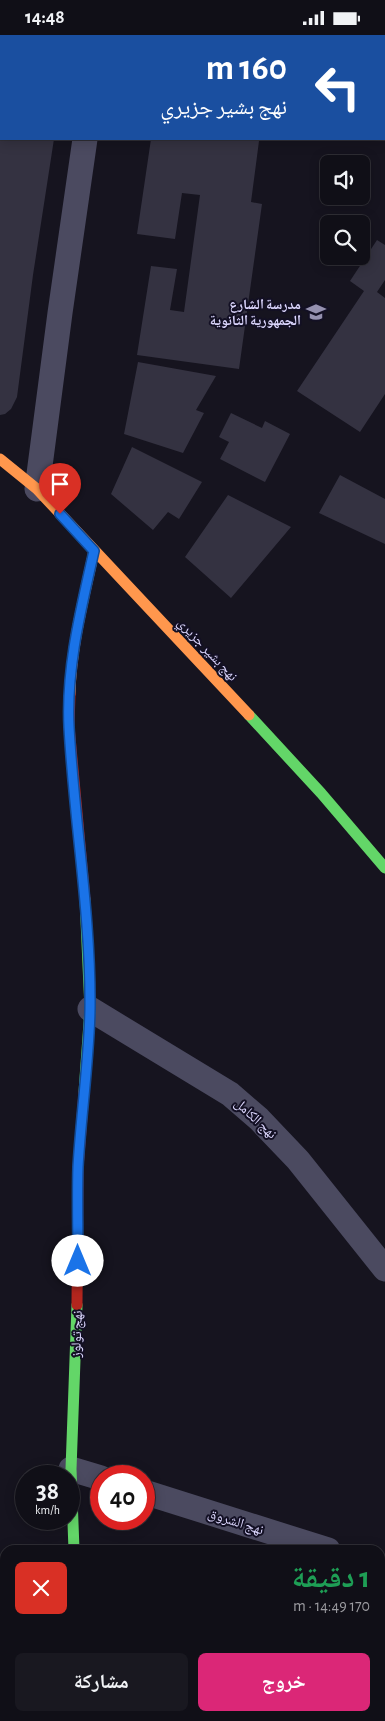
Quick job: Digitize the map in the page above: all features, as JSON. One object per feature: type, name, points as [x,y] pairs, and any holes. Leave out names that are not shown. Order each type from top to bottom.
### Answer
[{"type":"street","points":[[37,489],[85,140]]},
{"type":"street","name":"نهج بشير جزيري","points":[[0,459],[37,489],[321,793],[385,868]]},
{"type":"street","name":"نهج تولوز","points":[[71,1465],[78,1280],[78,1168],[90,1009],[86,914],[69,726],[70,677],[78,624],[94,551]]},
{"type":"street","name":"نهج الكامل","points":[[90,1009],[230,1094],[259,1119],[298,1160],[385,1269]]},
{"type":"street","name":"نهج الشروق","points":[[155,1495],[312,1545]]},
{"type":"street","name":"نهج تولوز","points":[[73,1530],[74,1545]]},
{"type":"building","points":[[0,140],[54,140],[17,397],[11,409],[5,414],[0,415]]},
{"type":"building","points":[[151,140],[259,141],[251,202],[262,204],[239,369],[137,355],[151,266],[177,269],[170,310],[184,312],[200,195],[182,193],[175,239],[137,234]]},
{"type":"building","points":[[377,240],[385,245],[385,280],[377,292],[385,298],[385,394],[360,432],[297,391],[364,291],[350,281],[361,265],[370,265],[370,251]]},
{"type":"building","points":[[138,362],[216,376],[196,410],[204,413],[183,453],[124,434]]},
{"type":"building","points":[[231,413],[262,428],[265,421],[290,434],[265,482],[220,459],[229,442],[219,437]]},
{"type":"building","points":[[132,447],[202,482],[179,519],[168,512],[153,530],[111,494]]},
{"type":"building","points":[[340,475],[385,499],[385,544],[319,513]]},
{"type":"building","points":[[228,495],[291,527],[231,598],[185,557]]},
{"type":"traffic: fast","points":[[249,715],[321,793],[385,868]]},
{"type":"traffic: fast","points":[[84,1092],[90,1009],[85,899]]},
{"type":"traffic: fast","points":[[74,1545],[71,1469],[77,1305]]},
{"type":"traffic: slow","points":[[0,459],[37,489],[249,715]]},
{"type":"traffic: slow","points":[[70,694],[75,640],[94,551]]},
{"type":"traffic: jam","points":[[70,694],[69,726],[85,899]]},
{"type":"traffic: jam","points":[[77,1305],[78,1168],[84,1092]]},
{"type":"place","name":"مدرسة الشارع الجمهورية الثانوية","points":[[316,312]]},
{"type":"route","points":[[60,514],[94,551],[78,624],[70,677],[69,726],[86,914],[90,1009],[78,1168],[78,1261]]}]
